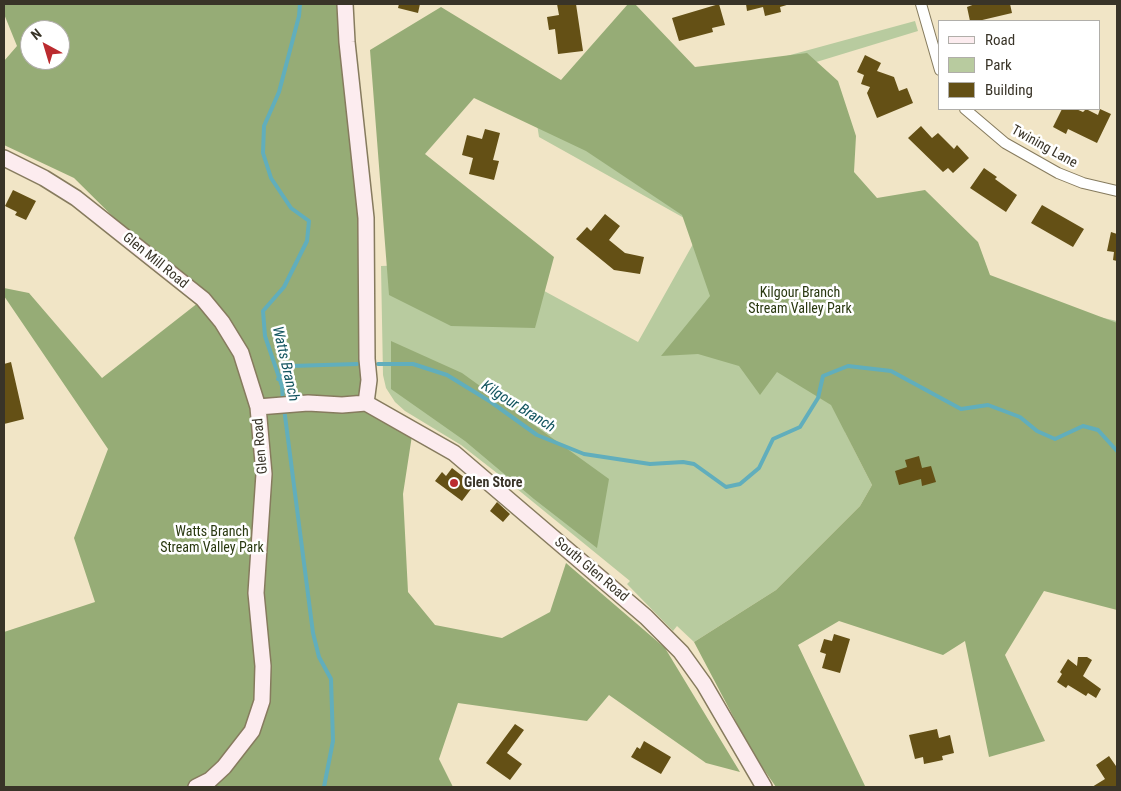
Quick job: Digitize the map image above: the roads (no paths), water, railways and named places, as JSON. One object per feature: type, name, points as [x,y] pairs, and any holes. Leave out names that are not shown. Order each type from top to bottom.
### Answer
[{"type":"main road","points":[[345,4],[347,42],[366,218],[367,359],[369,380],[366,403]]},
{"type":"main road","name":"Glen Mill Road","points":[[4,158],[44,178],[76,198],[203,299],[222,322],[241,353],[258,407]]},
{"type":"main road","name":"Glen Road","points":[[196,787],[210,780],[224,767],[252,731],[262,701],[263,666],[256,593],[264,474],[258,407],[308,403],[342,405],[366,403]]},
{"type":"main road","name":"South Glen Road","points":[[366,403],[454,453],[646,617],[681,652],[704,684],[764,787]]},
{"type":"street","points":[[922,4],[938,63]]},
{"type":"street","name":"Twining Lane","points":[[967,110],[1005,143],[1058,173],[1083,183],[1117,191]]},
{"type":"waterway","name":"Watts Branch","points":[[283,401],[282,386],[265,336],[263,311],[284,287],[307,241],[309,221],[291,208],[271,178],[263,153],[264,126],[279,92],[299,16],[300,4]]},
{"type":"waterway","name":"Kilgour Branch","points":[[278,379],[291,366],[357,364]]},
{"type":"waterway","name":"Kilgour Branch","points":[[378,364],[413,364],[447,375],[491,402],[537,435],[584,454],[650,464],[683,462],[694,464],[726,487],[740,484],[759,468],[773,439],[800,427],[818,398],[823,376],[848,366],[891,371],[961,409],[988,405],[1020,417],[1037,431],[1055,439],[1083,426],[1098,430],[1117,451]]},
{"type":"waterway","name":"Watts Branch","points":[[284,408],[313,633],[319,657],[331,679],[333,741],[324,787]]},
{"type":"place","name":"Glen Store","points":[[454,483]]},
{"type":"park label","name":"Kilgour Branch Stream Valley Park","points":[[800,302]]},
{"type":"park label","name":"Watts Branch Stream Valley Park","points":[[212,540]]}]
